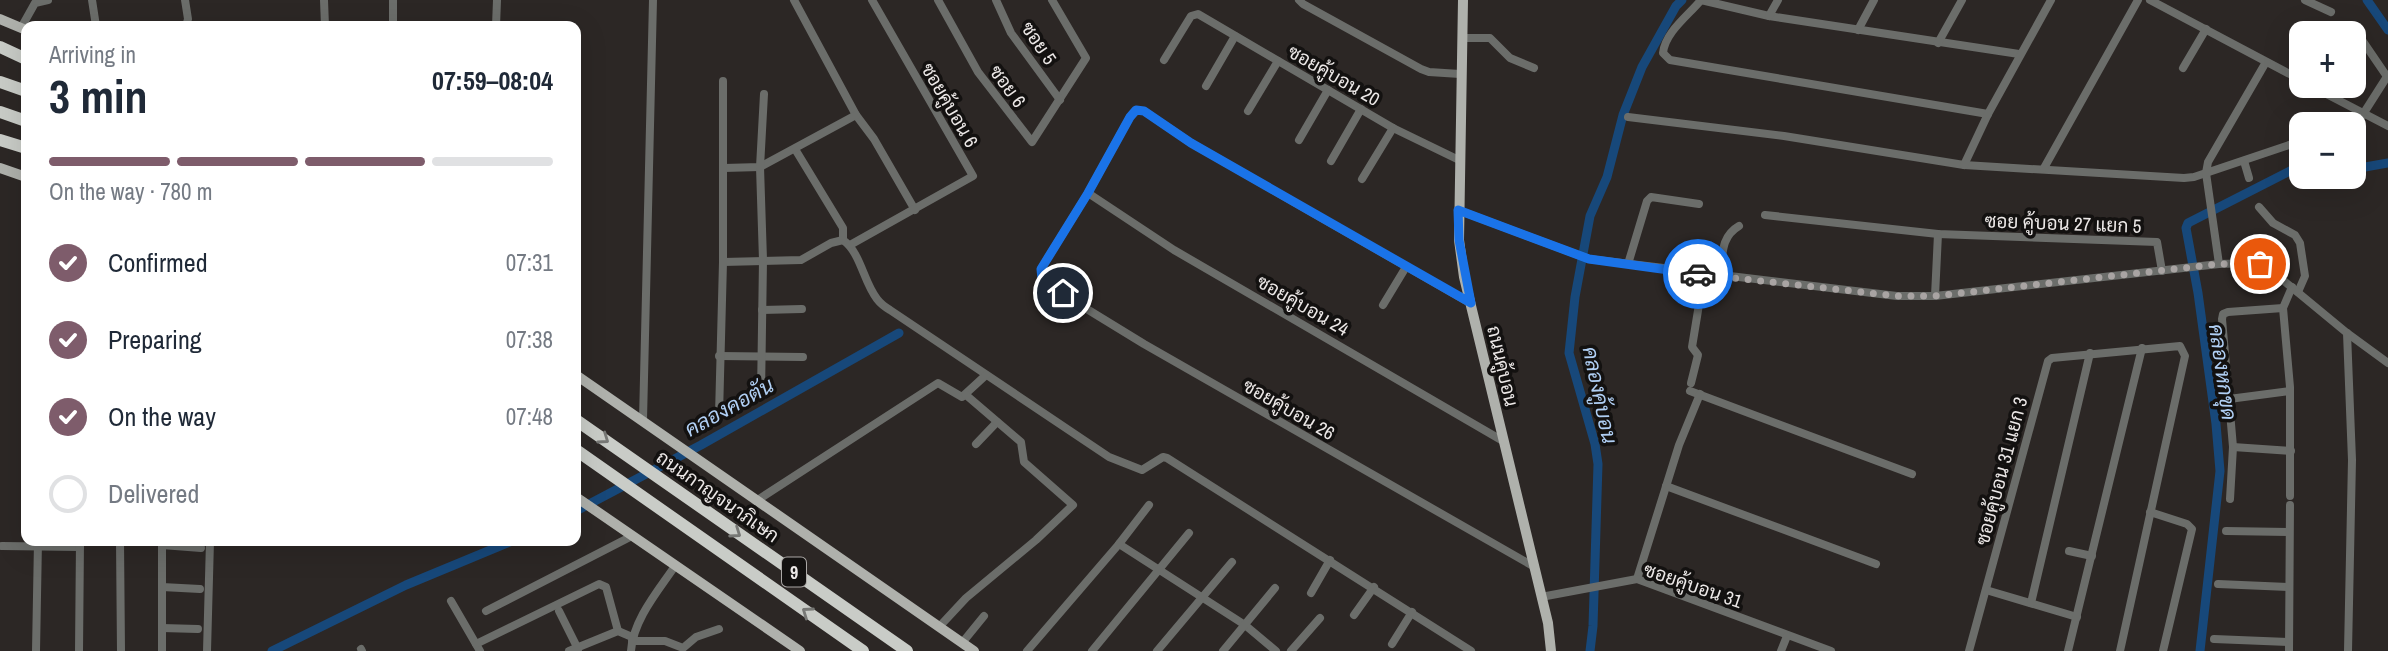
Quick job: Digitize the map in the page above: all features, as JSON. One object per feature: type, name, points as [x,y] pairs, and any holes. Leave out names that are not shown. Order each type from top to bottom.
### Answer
[{"type":"highway","points":[[0,47],[21,57]]},
{"type":"highway","points":[[0,82],[21,89]]},
{"type":"highway","points":[[0,112],[21,119]]},
{"type":"highway","points":[[0,140],[21,146]]},
{"type":"highway","name":"ถนนกาญจนาภิเษก","points":[[581,423],[907,651]]},
{"type":"highway","name":"9","points":[[581,453],[863,651]]},
{"type":"main road","name":"ถนนคู้บอน","points":[[1463,0],[1459,240],[1551,651]]},
{"type":"main road","points":[[0,19],[21,28]]},
{"type":"main road","points":[[0,168],[21,175]]},
{"type":"main road","points":[[581,378],[974,651]]},
{"type":"main road","points":[[581,501],[800,651]]},
{"type":"street","points":[[27,21],[35,3],[48,0]]},
{"type":"street","points":[[92,0],[95,21]]},
{"type":"street","points":[[185,0],[187,21]]},
{"type":"street","points":[[324,0],[325,21]]},
{"type":"street","points":[[393,0],[393,21]]},
{"type":"street","points":[[496,21],[497,0]]},
{"type":"street","points":[[643,420],[653,0]]},
{"type":"street","points":[[794,0],[856,115],[874,139],[915,210]]},
{"type":"street","name":"ซอยคู้บอน 6","points":[[723,262],[801,260],[831,243],[847,242],[915,210],[972,178],[972,173],[872,0]]},
{"type":"street","name":"ซอย 6","points":[[938,0],[978,72],[1030,142],[1060,100]]},
{"type":"street","name":"ซอย 5","points":[[996,0],[1011,33],[1060,100]]},
{"type":"street","points":[[1052,0],[1086,58],[1060,100]]},
{"type":"street","points":[[1299,0],[1421,69],[1460,74]]},
{"type":"street","points":[[1988,114],[1670,60],[1663,53],[1677,25],[1701,0],[1769,16],[2019,54]]},
{"type":"street","points":[[1769,16],[1778,0]]},
{"type":"street","points":[[1858,30],[1874,0]]},
{"type":"street","points":[[1938,43],[1962,0]]},
{"type":"street","points":[[1964,165],[2019,54],[2050,0]]},
{"type":"street","points":[[2045,168],[2138,0]]},
{"type":"street","points":[[2150,0],[2289,74]]},
{"type":"street","points":[[2305,0],[2331,12]]},
{"type":"street","name":"ซอยคู้บอน 20","points":[[1164,60],[1194,13],[1393,128],[1459,160]]},
{"type":"street","points":[[2183,68],[2206,29]]},
{"type":"street","points":[[1206,86],[1235,36]]},
{"type":"street","points":[[1462,38],[1490,38],[1510,58],[1534,68]]},
{"type":"street","points":[[2365,112],[2388,77],[2366,46]]},
{"type":"street","points":[[1248,111],[1278,61]]},
{"type":"street","points":[[2219,264],[2206,173],[2208,162],[2266,62]]},
{"type":"street","points":[[719,415],[723,262],[723,81]]},
{"type":"street","points":[[1299,140],[1328,90]]},
{"type":"street","points":[[761,394],[760,167],[764,94]]},
{"type":"street","points":[[2334,98],[2360,112]]},
{"type":"street","points":[[1331,161],[1361,109]]},
{"type":"street","points":[[1088,193],[1130,117],[1136,110],[1144,111],[1191,143],[1471,303]]},
{"type":"street","points":[[724,168],[760,167],[856,115]]},
{"type":"street","points":[[2366,115],[2388,125]]},
{"type":"street","points":[[1628,117],[1784,136],[1964,165],[2183,178],[2194,177],[2289,145]]},
{"type":"street","points":[[1362,180],[1393,128]]},
{"type":"street","points":[[795,149],[843,228],[847,242],[878,300],[904,320],[1109,457],[1142,470],[1163,457],[1167,458],[1374,587],[1458,648],[1471,651]]},
{"type":"street","points":[[2244,161],[2249,178]]},
{"type":"street","name":"ซอยคู้บอน 26","points":[[1088,193],[1041,269],[1042,279],[1046,284],[1144,344],[1533,565]]},
{"type":"street","name":"ซอยคู้บอน 24","points":[[1088,193],[1174,250],[1503,441]]},
{"type":"street","points":[[1628,264],[1647,201],[1651,197],[1699,204]]},
{"type":"street","points":[[2214,639],[2289,647],[2290,391],[2283,308],[2305,276],[2300,243],[2295,235],[2273,223],[2259,207]]},
{"type":"street","points":[[1458,210],[1589,259],[1897,296],[1935,296],[2219,264],[2260,264],[2388,363]]},
{"type":"street","points":[[1765,215],[1938,234],[1935,296]]},
{"type":"street","points":[[1720,276],[1723,243],[1727,235],[1739,226]]},
{"type":"street","name":"ซอย คู้บอน 27 แยก 5","points":[[1938,234],[2157,242],[2162,271]]},
{"type":"street","points":[[1383,305],[1406,267]]},
{"type":"street","points":[[1704,274],[1692,347],[1698,355],[1690,387],[1700,394],[1912,474]]},
{"type":"street","points":[[2230,499],[2233,447],[2223,314],[2283,308]]},
{"type":"street","points":[[762,310],[802,309]]},
{"type":"street","points":[[2347,333],[2351,460],[2348,651]]},
{"type":"street","name":"ซอยคู้บอน 31 แยก 3","points":[[1969,651],[2045,365],[2052,358],[2179,346],[2185,356],[2150,512]]},
{"type":"street","points":[[2068,651],[2142,348]]},
{"type":"street","points":[[2031,603],[2091,353]]},
{"type":"street","points":[[719,356],[803,357]]},
{"type":"street","points":[[756,501],[938,383],[962,397],[986,375]]},
{"type":"street","points":[[2230,399],[2290,391]]},
{"type":"street","points":[[1637,579],[1679,445],[1700,394]]},
{"type":"street","points":[[939,627],[966,598],[1036,540],[1073,505],[1024,462],[1021,442],[966,395]]},
{"type":"street","points":[[976,444],[997,422]]},
{"type":"street","points":[[2233,447],[2291,451]]},
{"type":"street","points":[[1666,486],[1876,564]]},
{"type":"street","points":[[1027,651],[1149,505]]},
{"type":"street","points":[[2120,651],[2150,512],[2187,524],[2192,529],[2163,651]]},
{"type":"street","points":[[2226,531],[2288,532]]},
{"type":"street","points":[[1092,651],[1189,533]]},
{"type":"street","points":[[486,611],[632,536]]},
{"type":"street","points":[[1119,544],[1245,625],[1276,651]]},
{"type":"street","points":[[2,546],[21,545]]},
{"type":"street","points":[[36,651],[38,546]]},
{"type":"street","points":[[79,651],[80,546]]},
{"type":"street","points":[[120,546],[121,651]]},
{"type":"street","points":[[162,546],[162,651]]},
{"type":"street","points":[[185,546],[201,548]]},
{"type":"street","points":[[207,651],[210,546]]},
{"type":"street","points":[[2068,551],[2092,556]]},
{"type":"street","points":[[1311,593],[1330,560]]},
{"type":"street","points":[[1157,651],[1232,562]]},
{"type":"street","points":[[631,651],[632,639],[653,598],[675,566]]},
{"type":"street","name":"ซอยคู้บอน 31","points":[[1541,597],[1637,579],[1831,651]]},
{"type":"street","points":[[452,601],[478,648],[599,584],[606,587],[618,631],[632,639],[665,641],[683,648],[696,638],[719,629]]},
{"type":"street","points":[[2218,584],[2288,587]]},
{"type":"street","points":[[162,587],[200,589]]},
{"type":"street","points":[[1354,615],[1374,587]]},
{"type":"street","points":[[1223,651],[1275,588]]},
{"type":"street","points":[[1986,590],[2077,617]]},
{"type":"street","points":[[559,611],[578,649]]},
{"type":"street","points":[[1391,644],[1412,612]]},
{"type":"street","points":[[962,643],[984,616]]},
{"type":"street","points":[[1291,651],[1320,618]]},
{"type":"street","points":[[162,628],[198,629]]},
{"type":"street","points":[[569,651],[618,631]]},
{"type":"street","points":[[1781,651],[1787,636]]},
{"type":"street","points":[[656,641],[658,651]]},
{"type":"waterway","name":"คลองคู้บอน","points":[[1590,651],[1598,464],[1595,444],[1569,353],[1575,297],[1590,216],[1607,177],[1623,115],[1642,67],[1682,0]]},
{"type":"waterway","name":"คลองหกขุด","points":[[2367,0],[2388,30]]},
{"type":"waterway","name":"คลองหกขุด","points":[[2366,167],[2388,163]]},
{"type":"waterway","name":"คลองหกขุด","points":[[2200,651],[2220,471],[2198,293],[2186,228],[2188,223],[2289,172]]},
{"type":"waterway","name":"คลองคอตัน","points":[[581,508],[701,445],[899,333]]},
{"type":"waterway","name":"คลองคอตัน","points":[[272,651],[406,585],[500,546]]},
{"type":"way so far","points":[[1698,274],[1897,296],[1935,296],[2219,264],[2260,264]]},
{"type":"route","points":[[1063,293],[1046,284],[1042,279],[1041,269],[1136,110],[1144,111],[1191,143],[1289,201],[1471,303],[1464,277],[1458,210],[1589,259],[1698,274]]}]
